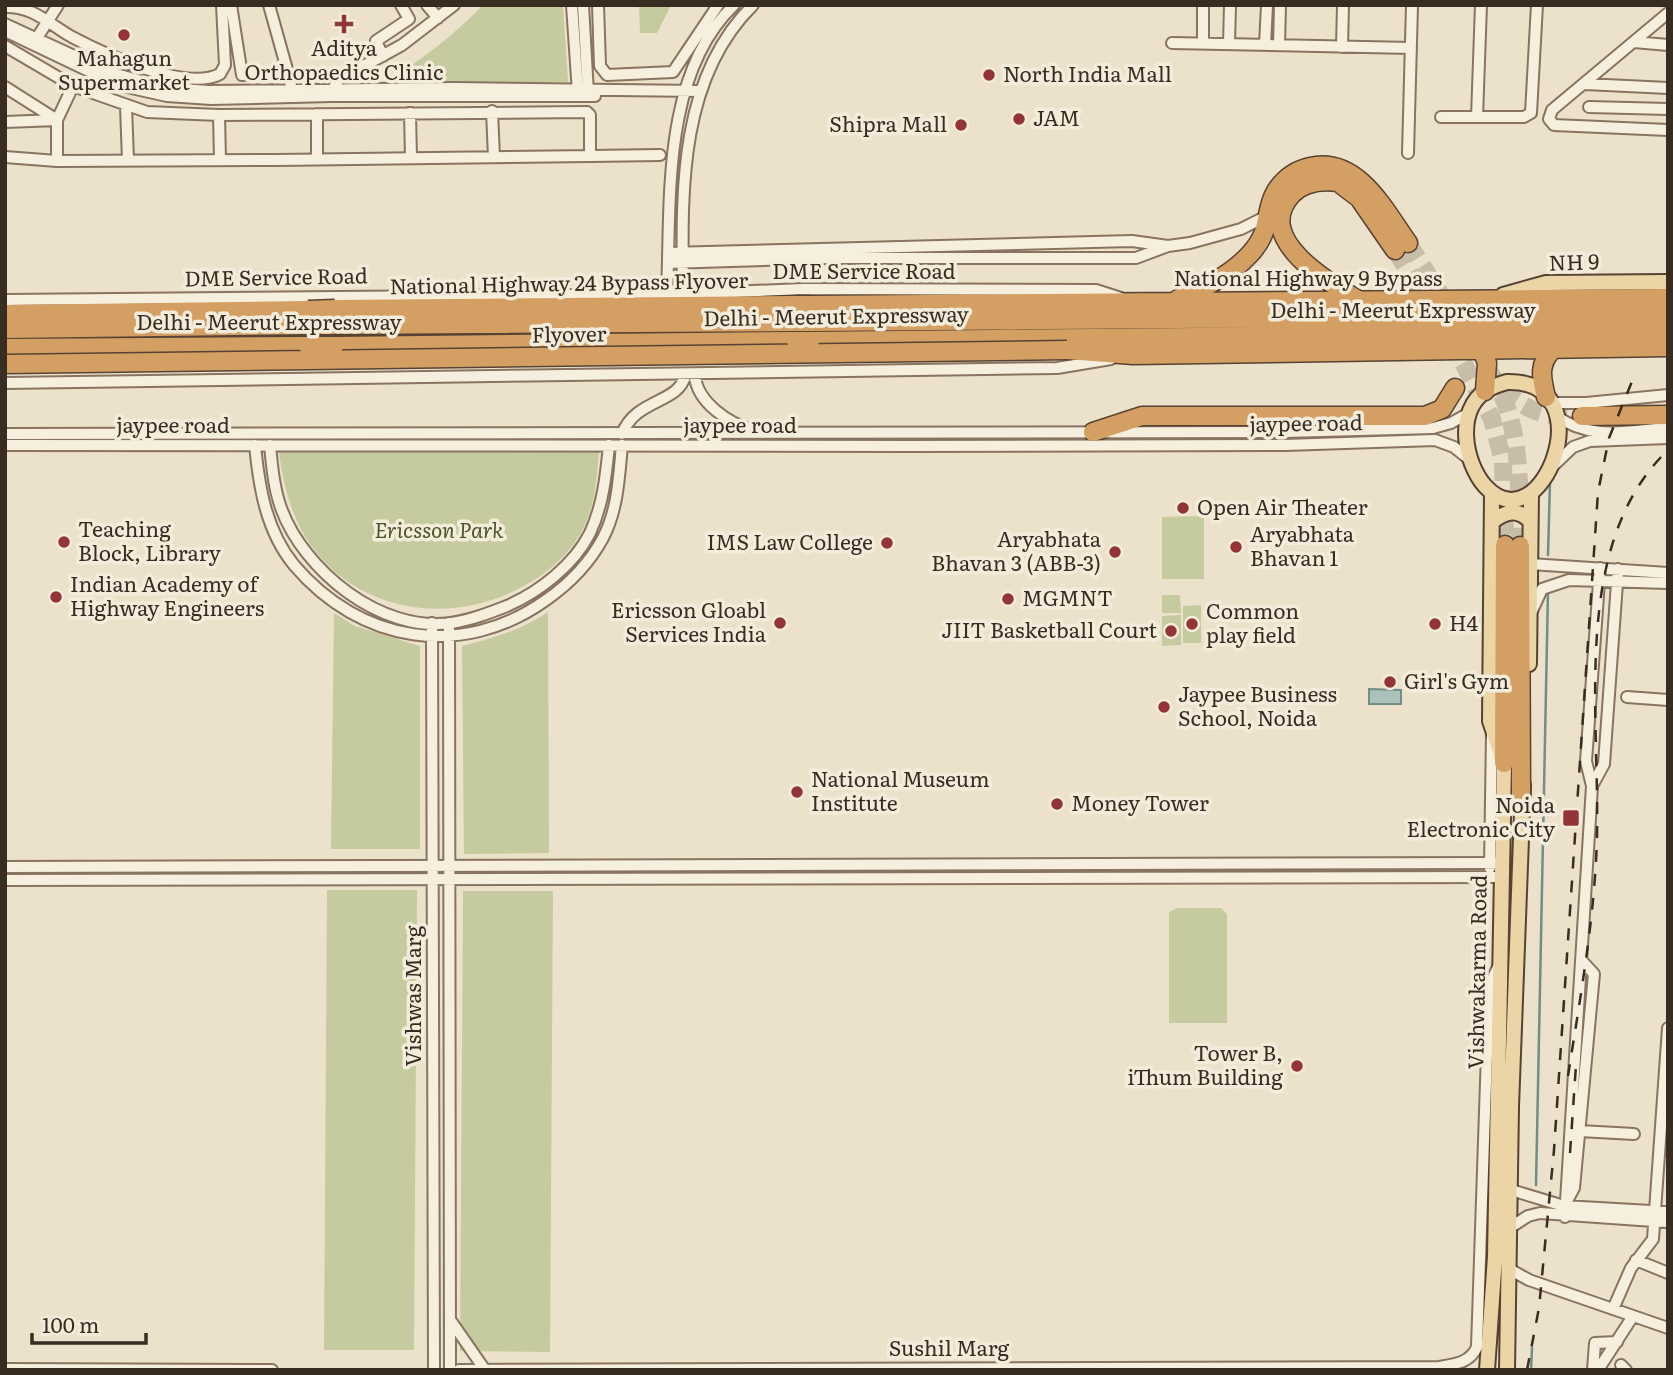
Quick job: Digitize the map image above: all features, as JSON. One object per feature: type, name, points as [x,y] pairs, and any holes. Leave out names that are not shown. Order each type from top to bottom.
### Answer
[{"type":"highway","points":[[1172,302],[1225,277],[1261,240],[1275,193],[1292,174],[1316,166],[1341,168],[1360,181],[1402,246],[1359,198],[1338,182],[1307,184],[1293,192],[1285,203],[1280,223],[1287,243],[1307,265],[1360,302]]},
{"type":"highway","name":"National Highway 9 Bypass","points":[[1132,302],[1668,298]]},
{"type":"highway","name":"National Highway 24 Bypass Flyover","points":[[5,314],[546,305],[1132,302]]},
{"type":"highway","name":"Delhi - Meerut Expressway","points":[[5,329],[1668,316]]},
{"type":"highway","name":"Delhi - Meerut Expressway","points":[[5,348],[1668,332]]},
{"type":"highway","name":"Flyover","points":[[5,364],[1067,350],[1133,355],[1668,347]]},
{"type":"highway","points":[[1551,405],[1540,375],[1544,357],[1554,348]]},
{"type":"highway","points":[[1482,350],[1487,363],[1485,391]]},
{"type":"highway","points":[[1093,432],[1142,415],[1425,416],[1442,408],[1455,388]]},
{"type":"highway","points":[[1582,416],[1668,415]]},
{"type":"highway","points":[[1504,764],[1513,545],[1521,795]]},
{"type":"main road","name":"NH 9","points":[[1485,300],[1546,283],[1668,282]]},
{"type":"main road","points":[[1507,382],[1529,384],[1551,405],[1560,437],[1552,467],[1531,494],[1513,499],[1492,493],[1469,459],[1469,413],[1485,391],[1507,382]]},
{"type":"main road","name":"Vishwakarma Road","points":[[1492,493],[1492,727],[1504,764],[1496,870],[1505,1077]]},
{"type":"main road","name":"Vishwakarma Road","points":[[1487,1370],[1521,795],[1527,765],[1531,494]]},
{"type":"main road","points":[[1492,522],[1509,512],[1524,515],[1530,521]]},
{"type":"main road","name":"Vishwakarma Road","points":[[1504,1107],[1511,1190],[1507,1370]]},
{"type":"main road","points":[[1479,1264],[1494,1264]]},
{"type":"main road","points":[[1478,1346],[1490,1334]]},
{"type":"street","points":[[35,40],[58,5]]},
{"type":"street","points":[[5,7],[25,7],[101,52],[181,78],[206,78],[220,74],[225,65],[222,5]]},
{"type":"street","points":[[231,5],[242,75],[288,73]]},
{"type":"street","points":[[269,5],[292,89]]},
{"type":"street","points":[[383,56],[376,41],[409,19],[401,5]]},
{"type":"street","points":[[427,5],[438,18]]},
{"type":"street","points":[[332,92],[338,80],[383,56],[454,5]]},
{"type":"street","points":[[572,5],[583,92]]},
{"type":"street","points":[[583,5],[583,92]]},
{"type":"street","points":[[598,5],[600,66],[607,75],[673,72],[718,5]]},
{"type":"street","points":[[667,294],[674,143],[685,95],[710,37],[734,5]]},
{"type":"street","points":[[683,294],[685,159],[700,95],[718,51],[753,5]]},
{"type":"street","points":[[1203,5],[1203,43]]},
{"type":"street","points":[[1229,44],[1230,5]]},
{"type":"street","points":[[1265,45],[1267,5]]},
{"type":"street","points":[[1279,45],[1280,5]]},
{"type":"street","points":[[1342,47],[1343,5]]},
{"type":"street","points":[[1408,153],[1412,5]]},
{"type":"street","points":[[1477,117],[1481,5]]},
{"type":"street","points":[[1441,117],[1524,117],[1531,113],[1537,5]]},
{"type":"street","points":[[1666,17],[1552,110],[1550,123],[1668,130]]},
{"type":"street","points":[[5,24],[124,87],[167,96],[211,99],[332,92],[700,95]]},
{"type":"street","points":[[5,31],[35,40]]},
{"type":"street","points":[[1634,42],[1668,45]]},
{"type":"street","points":[[1172,43],[1411,48]]},
{"type":"street","points":[[5,46],[80,89],[147,112],[219,115],[587,112],[590,115],[590,156]]},
{"type":"street","points":[[92,69],[166,88],[332,92]]},
{"type":"street","points":[[57,161],[57,120],[92,69]]},
{"type":"street","points":[[1585,84],[1664,88],[1660,74]]},
{"type":"street","points":[[5,87],[57,120]]},
{"type":"street","points":[[126,106],[128,160]]},
{"type":"street","points":[[1588,107],[1668,109]]},
{"type":"street","points":[[492,111],[494,157]]},
{"type":"street","points":[[410,113],[411,158]]},
{"type":"street","points":[[317,114],[317,159]]},
{"type":"street","points":[[219,115],[220,160]]},
{"type":"street","points":[[5,122],[57,120]]},
{"type":"street","points":[[5,157],[57,161],[660,155]]},
{"type":"street","points":[[895,253],[1136,258],[1168,246],[1241,229],[1270,214]]},
{"type":"street","points":[[1241,229],[1255,233],[1261,240]]},
{"type":"street","points":[[668,258],[895,253],[1132,242],[1168,246]]},
{"type":"street","points":[[803,289],[804,373]]},
{"type":"street","name":"DME Service Road","points":[[5,300],[329,295],[683,294],[803,289],[1096,290],[1132,302]]},
{"type":"street","points":[[329,295],[329,377]]},
{"type":"street","points":[[312,296],[312,377]]},
{"type":"street","points":[[5,383],[312,377],[690,376],[1057,368],[1133,355]]},
{"type":"street","points":[[690,376],[713,408],[742,427],[769,433]]},
{"type":"street","points":[[255,445],[260,492],[273,528],[293,563],[322,593],[357,617],[396,632],[449,638],[477,634],[524,616],[561,589],[584,567],[603,538],[613,512],[627,420],[636,411],[679,388],[690,376]]},
{"type":"street","points":[[1551,405],[1668,395]]},
{"type":"street","points":[[1551,405],[1571,426],[1591,433],[1668,428]]},
{"type":"street","points":[[5,434],[49,439],[622,439],[769,433],[1284,432],[1433,428],[1469,413]]},
{"type":"street","points":[[1060,432],[1060,444]]},
{"type":"street","points":[[1284,432],[1285,445]]},
{"type":"street","points":[[1552,467],[1573,447],[1590,441],[1668,438]]},
{"type":"street","name":"jaypee road","points":[[5,445],[49,439],[255,445],[447,439],[609,445],[622,439],[1285,445],[1435,440],[1454,447],[1469,459]]},
{"type":"street","points":[[270,445],[273,477],[282,509],[298,542],[324,572],[350,594],[379,610],[412,621],[449,623],[482,616],[520,600],[551,579],[571,559],[588,536],[598,512],[605,487],[609,445]]},
{"type":"street","points":[[1530,564],[1600,574],[1668,573]]},
{"type":"street","points":[[1529,621],[1535,600],[1542,589],[1600,574]]},
{"type":"street","points":[[1565,1212],[1592,786],[1586,761],[1600,574]]},
{"type":"street","points":[[1617,574],[1668,583]]},
{"type":"street","points":[[1592,786],[1604,764],[1617,574]]},
{"type":"street","name":"Vishwas Marg","points":[[432,622],[434,1370]]},
{"type":"street","name":"Vishwas Marg","points":[[449,623],[450,1370]]},
{"type":"street","points":[[1627,697],[1668,700]]},
{"type":"street","points":[[1492,727],[1496,870]]},
{"type":"street","points":[[5,867],[450,865],[1496,870]]},
{"type":"street","points":[[5,880],[1496,870]]},
{"type":"street","points":[[1565,1212],[1574,1188],[1594,974],[1582,961]]},
{"type":"street","points":[[1456,1367],[1471,1357],[1478,1346],[1489,994],[1490,982],[1499,965]]},
{"type":"street","points":[[1614,1309],[1636,1260],[1653,1239],[1668,1028]]},
{"type":"street","points":[[1580,1131],[1634,1134]]},
{"type":"street","points":[[1511,1190],[1565,1212]]},
{"type":"street","points":[[1511,1227],[1535,1214],[1565,1212],[1655,1216],[1668,1212]]},
{"type":"street","points":[[1655,1216],[1668,1222]]},
{"type":"street","points":[[1636,1260],[1668,1273]]},
{"type":"street","points":[[1510,1269],[1529,1280],[1668,1328]]},
{"type":"street","points":[[1595,1370],[1633,1316]]},
{"type":"street","points":[[450,1319],[485,1370]]},
{"type":"street","points":[[1595,1370],[1595,1343],[1617,1342]]},
{"type":"street","name":"Sushil Marg","points":[[459,1370],[1456,1367]]},
{"type":"street","points":[[5,1369],[272,1370]]},
{"type":"green space","points":[[483,5],[563,5],[568,82],[374,89],[432,51]]},
{"type":"green space","points":[[639,5],[671,5],[657,33],[640,33]]},
{"type":"green space","name":"Ericsson Park","points":[[279,452],[599,452],[595,492],[589,515],[571,548],[553,566],[533,581],[495,599],[438,609],[382,599],[356,587],[333,570],[312,547],[299,525],[286,489]]},
{"type":"green space","points":[[1204,516],[1204,579],[1162,579],[1162,517]]},
{"type":"green space","points":[[1162,595],[1180,595],[1181,613],[1162,613]]},
{"type":"green space","name":"Common play field","points":[[1201,605],[1201,643],[1183,643],[1183,606]]},
{"type":"green space","points":[[548,612],[549,853],[464,854],[462,646],[507,633]]},
{"type":"green space","points":[[334,613],[355,626],[420,646],[420,849],[331,849]]},
{"type":"green space","name":"JIIT Basketball Court","points":[[1181,615],[1181,645],[1162,646],[1162,616]]},
{"type":"green space","points":[[327,890],[417,890],[414,1350],[324,1350]]},
{"type":"green space","points":[[463,891],[553,891],[550,1352],[460,1351]]},
{"type":"green space","points":[[1178,908],[1221,908],[1227,914],[1227,1023],[1169,1023],[1169,912]]},
{"type":"water","points":[[1369,689],[1401,690],[1401,704],[1369,704]]},
{"type":"waterway","points":[[1548,555],[1550,481]]},
{"type":"waterway","points":[[1536,1185],[1548,591]]},
{"type":"waterway","points":[[1531,1370],[1532,1348]]},
{"type":"tunnel","points":[[1408,243],[1451,311]]},
{"type":"tunnel","points":[[1395,250],[1432,309]]},
{"type":"tunnel","points":[[1451,339],[1492,419],[1503,461],[1505,545]]},
{"type":"tunnel","points":[[1489,371],[1508,411],[1517,455],[1520,546]]},
{"type":"tunnel","points":[[1502,390],[1521,404],[1539,412],[1558,416],[1582,416]]},
{"type":"railway","points":[[1527,1370],[1539,1308],[1554,1150],[1598,492],[1609,438],[1633,379]]},
{"type":"railway","points":[[1568,1076],[1588,942],[1596,861],[1596,644],[1602,589],[1614,538],[1636,491],[1668,450]]},
{"type":"railway","points":[[1570,1153],[1576,1065]]},
{"type":"place","name":"Aditya Orthopaedics Clinic","points":[[344,24]]},
{"type":"place","name":"Mahagun Supermarket","points":[[124,35]]},
{"type":"place","name":"North India Mall","points":[[989,75]]},
{"type":"place","name":"JAM","points":[[1019,119]]},
{"type":"place","name":"Shipra Mall","points":[[961,125]]},
{"type":"place","name":"Open Air Theater","points":[[1183,508]]},
{"type":"place","name":"Teaching Block, Library","points":[[64,542]]},
{"type":"place","name":"IMS Law College","points":[[887,543]]},
{"type":"place","name":"Aryabhata Bhavan 1","points":[[1236,547]]},
{"type":"place","name":"Aryabhata Bhavan 3 (ABB-3)","points":[[1115,552]]},
{"type":"place","name":"Indian Academy of Highway Engineers","points":[[56,597]]},
{"type":"place","name":"MGMNT","points":[[1008,599]]},
{"type":"place","name":"Ericsson Gloabl Services India","points":[[780,623]]},
{"type":"place","name":"Common play field","points":[[1192,624]]},
{"type":"place","name":"H4","points":[[1435,624]]},
{"type":"place","name":"JIIT Basketball Court","points":[[1171,631]]},
{"type":"place","name":"Girl's Gym","points":[[1390,682]]},
{"type":"place","name":"Jaypee Business School, Noida","points":[[1164,707]]},
{"type":"place","name":"National Museum Institute","points":[[797,792]]},
{"type":"place","name":"Money Tower","points":[[1057,804]]},
{"type":"place","name":"Noida Electronic City","points":[[1571,818]]},
{"type":"place","name":"Tower B, iThum Building","points":[[1297,1066]]}]
